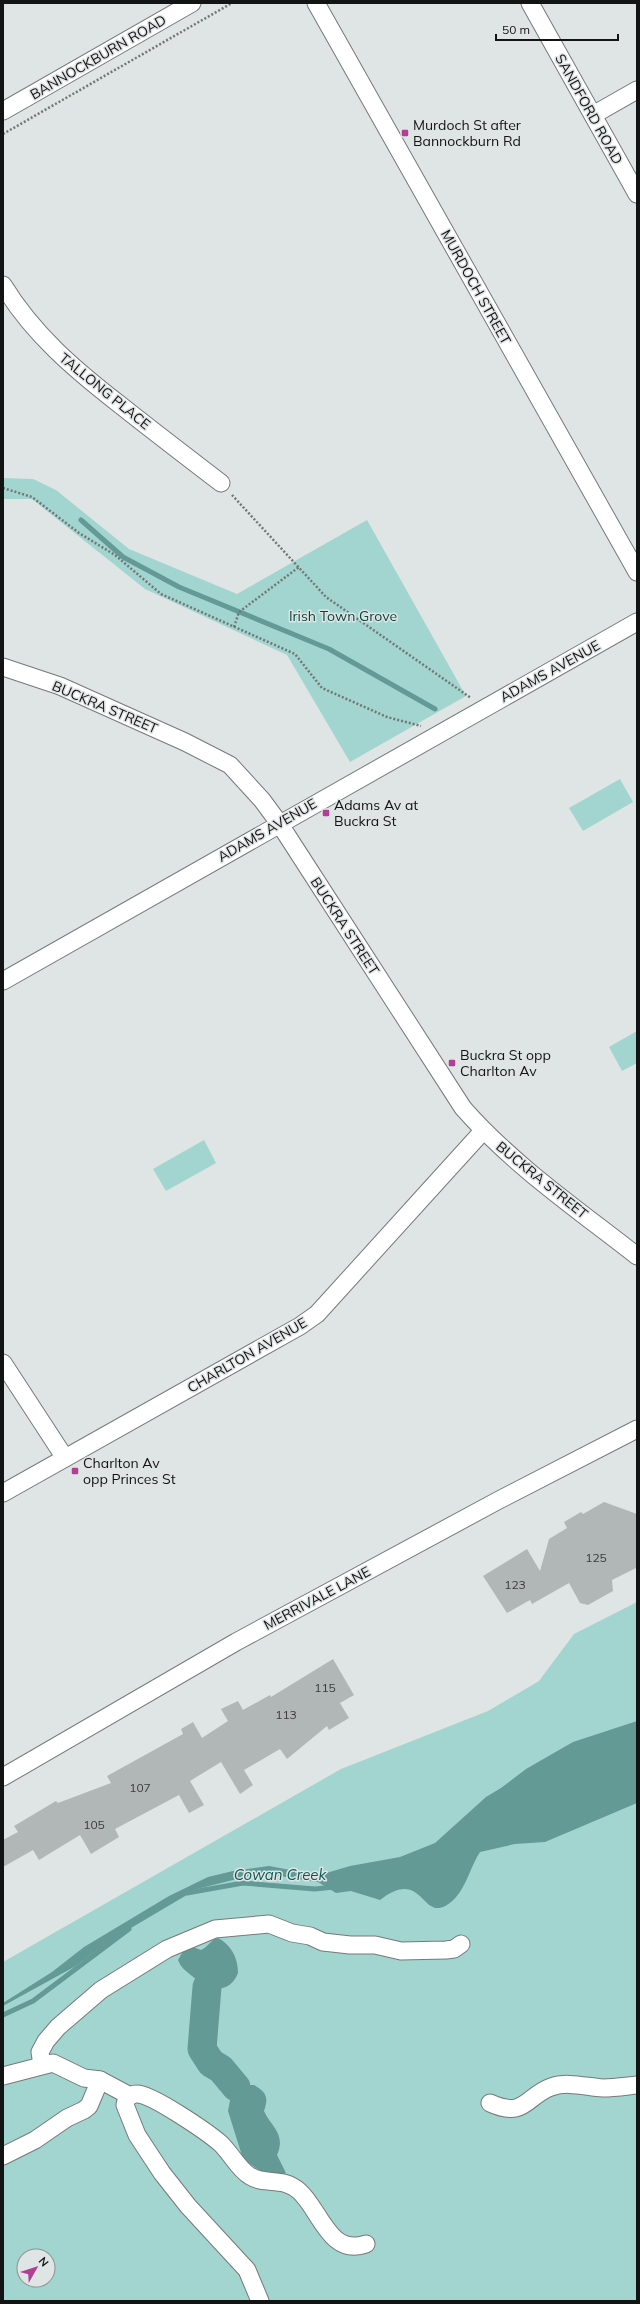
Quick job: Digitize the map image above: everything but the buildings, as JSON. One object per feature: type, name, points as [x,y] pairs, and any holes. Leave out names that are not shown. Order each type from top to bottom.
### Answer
[{"type":"street","name":"BANNOCKBURN ROAD","points":[[3,111],[192,3]]},
{"type":"street","name":"MURDOCH STREET","points":[[316,3],[637,572]]},
{"type":"street","name":"SANDFORD ROAD","points":[[530,3],[637,194]]},
{"type":"street","points":[[593,115],[637,90]]},
{"type":"street","name":"TALLONG PLACE","points":[[3,285],[16,307],[43,340],[74,369],[221,483]]},
{"type":"street","name":"ADAMS AVENUE","points":[[3,981],[637,622]]},
{"type":"street","name":"BUCKRA STREET","points":[[3,667],[60,686],[185,742],[230,765],[262,800],[279,824],[463,1108],[483,1131],[508,1154],[637,1256]]},
{"type":"street","name":"CHARLTON AVENUE","points":[[3,1493],[300,1326],[317,1314],[483,1131]]},
{"type":"street","points":[[3,1363],[65,1458]]},
{"type":"street","name":"MERRIVALE LANE","points":[[3,1777],[243,1638],[498,1500],[637,1429]]},
{"type":"street","points":[[42,2066],[40,2052],[46,2041],[58,2027],[101,1990],[166,1949],[215,1929],[269,1924],[323,1942],[350,1945],[375,1945],[401,1951],[446,1950],[454,1949],[461,1944]]},
{"type":"street","points":[[3,2076],[53,2063],[84,2078],[100,2080],[130,2096]]},
{"type":"street","points":[[3,2156],[36,2140],[67,2118],[84,2110],[89,2106],[100,2080]]},
{"type":"street","points":[[490,2103],[506,2108],[519,2108],[530,2103],[552,2087],[559,2085],[568,2084],[606,2088],[637,2084]]},
{"type":"street","points":[[260,2301],[247,2270],[182,2199],[141,2143],[125,2105],[126,2099],[130,2096],[136,2094],[142,2095],[175,2112],[220,2144],[240,2168],[254,2179],[278,2180],[294,2187],[340,2243],[355,2246],[366,2244]]},
{"type":"path","points":[[3,134],[232,3]]},
{"type":"path","points":[[221,483],[326,597],[466,696],[488,706]]},
{"type":"path","points":[[3,488],[32,496],[79,533],[115,555],[161,594],[295,654],[322,688],[387,717],[443,731]]},
{"type":"path","points":[[234,627],[239,612],[299,567]]},
{"type":"green space","name":"Irish Town Grove","points":[[3,478],[33,479],[56,490],[129,549],[237,594],[367,520],[466,696],[350,762],[287,655],[145,589],[32,499],[3,499]]},
{"type":"green space","points":[[620,779],[633,802],[583,831],[569,808]]},
{"type":"green space","points":[[637,1031],[637,1063],[622,1071],[609,1047]]},
{"type":"green space","points":[[204,1140],[216,1163],[166,1191],[153,1169]]},
{"type":"green space","points":[[637,1602],[637,2301],[4,2301],[3,1962],[341,1769],[488,1711],[539,1681],[574,1634]]},
{"type":"water","points":[[637,1721],[637,1803],[545,1842],[515,1844],[480,1852],[464,1885],[456,1897],[441,1908],[434,1907],[414,1892],[406,1889],[395,1891],[380,1900],[351,1891],[336,1893],[318,1882],[273,1875],[253,1875],[197,1889],[114,1938],[74,1967],[3,2006],[3,2003],[52,1972],[84,1947],[169,1896],[208,1877],[233,1871],[269,1866],[312,1874],[323,1874],[350,1866],[400,1857],[435,1843],[486,1797],[501,1788],[526,1769],[573,1742]]},
{"type":"water","points":[[218,1938],[227,1944],[233,1952],[238,1967],[238,1973],[234,1981],[223,1988],[211,1987],[198,1981],[184,1969],[178,1960],[185,1948],[190,1946],[201,1950],[213,1940]]},
{"type":"water","points":[[241,2085],[254,2085],[264,2093],[266,2102],[264,2111],[279,2136],[280,2142],[277,2155],[286,2173],[278,2176],[266,2175],[243,2159],[228,2111],[231,2095]]},
{"type":"waterway","points":[[81,520],[123,557],[179,587],[329,649],[435,709]]},
{"type":"waterway","name":"Cowan Creek","points":[[187,1893],[243,1883],[315,1889],[334,1887]]},
{"type":"waterway","name":"Cowan Creek","points":[[3,2015],[33,2001],[129,1929]]},
{"type":"waterway","points":[[207,1987],[202,2049],[211,2063],[221,2069],[236,2087]]},
{"type":"place","name":"Murdoch St after Bannockburn Rd","points":[[405,133]]},
{"type":"place","name":"Adams Av at Buckra St","points":[[326,813]]},
{"type":"place","name":"Buckra St opp Charlton Av","points":[[452,1063]]},
{"type":"place","name":"Charlton Av opp Princes St","points":[[75,1471]]}]
